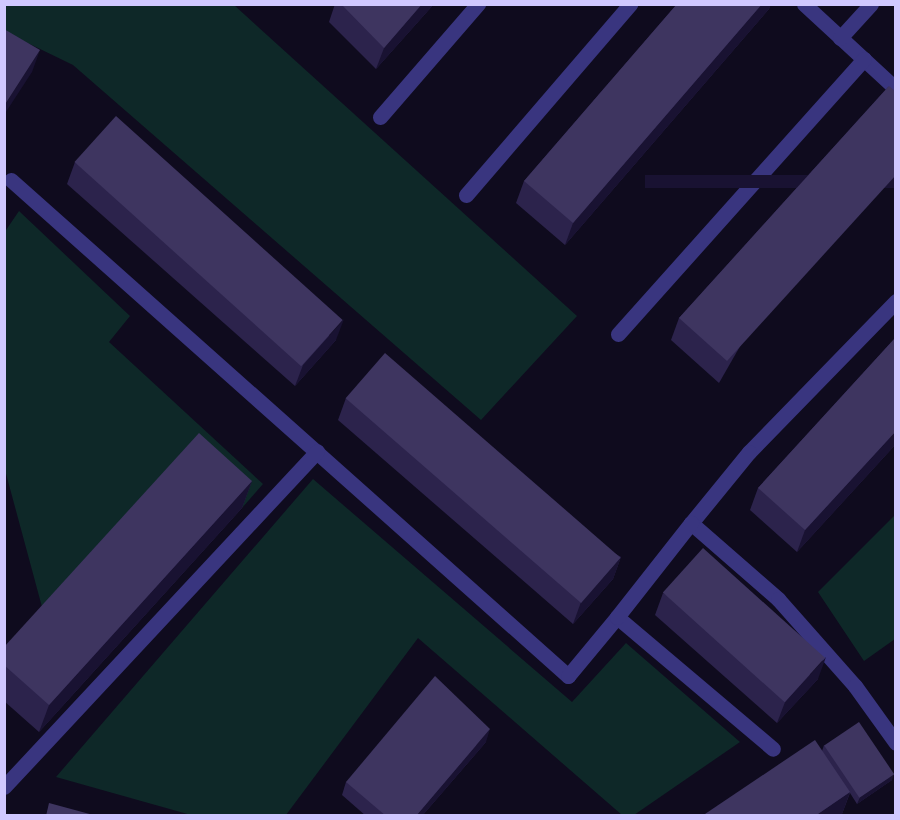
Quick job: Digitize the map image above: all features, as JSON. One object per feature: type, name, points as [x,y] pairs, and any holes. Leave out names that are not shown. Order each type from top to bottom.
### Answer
[{"type":"lane","points":[[380,117],[478,4]]},
{"type":"lane","points":[[466,195],[630,4]]},
{"type":"lane","points":[[804,4],[896,89]]},
{"type":"lane","points":[[840,38],[871,4]]},
{"type":"lane","points":[[618,334],[864,59]]},
{"type":"lane","points":[[10,180],[568,676],[749,452],[896,301]]},
{"type":"lane","points":[[4,787],[317,451]]},
{"type":"lane","points":[[691,523],[778,599],[855,686],[896,743]]},
{"type":"lane","points":[[617,617],[773,749]]},
{"type":"green space","points":[[5,5],[234,5],[577,316],[481,420],[73,65],[5,32]]},
{"type":"green space","points":[[19,211],[130,316],[109,342],[263,484],[242,508],[190,460],[45,618],[5,470],[4,233]]},
{"type":"green space","points":[[313,479],[572,702],[626,643],[740,742],[634,815],[622,815],[418,638],[286,815],[191,815],[56,777]]},
{"type":"green space","points":[[895,515],[895,639],[864,661],[818,592]]},
{"type":"building","points":[[341,4],[422,4],[384,48]]},
{"type":"building","points":[[677,4],[762,4],[573,223],[524,181]]},
{"type":"building","points":[[4,29],[40,50],[4,106]]},
{"type":"building","points":[[889,86],[896,92],[896,175],[727,361],[679,318]]},
{"type":"building","points":[[116,116],[343,320],[301,366],[75,162]]},
{"type":"building","points":[[896,337],[896,431],[805,530],[758,488]]},
{"type":"building","points":[[385,353],[620,558],[581,603],[346,398]]},
{"type":"building","points":[[199,433],[252,481],[49,705],[4,665],[4,647]]},
{"type":"building","points":[[703,548],[825,658],[785,702],[663,593]]},
{"type":"building","points":[[435,676],[490,729],[416,816],[386,816],[346,782]]},
{"type":"building","points":[[859,722],[894,774],[859,798],[824,745]]},
{"type":"building","points":[[815,740],[850,792],[815,816],[702,816]]},
{"type":"building","points":[[49,803],[97,816],[46,816]]}]
